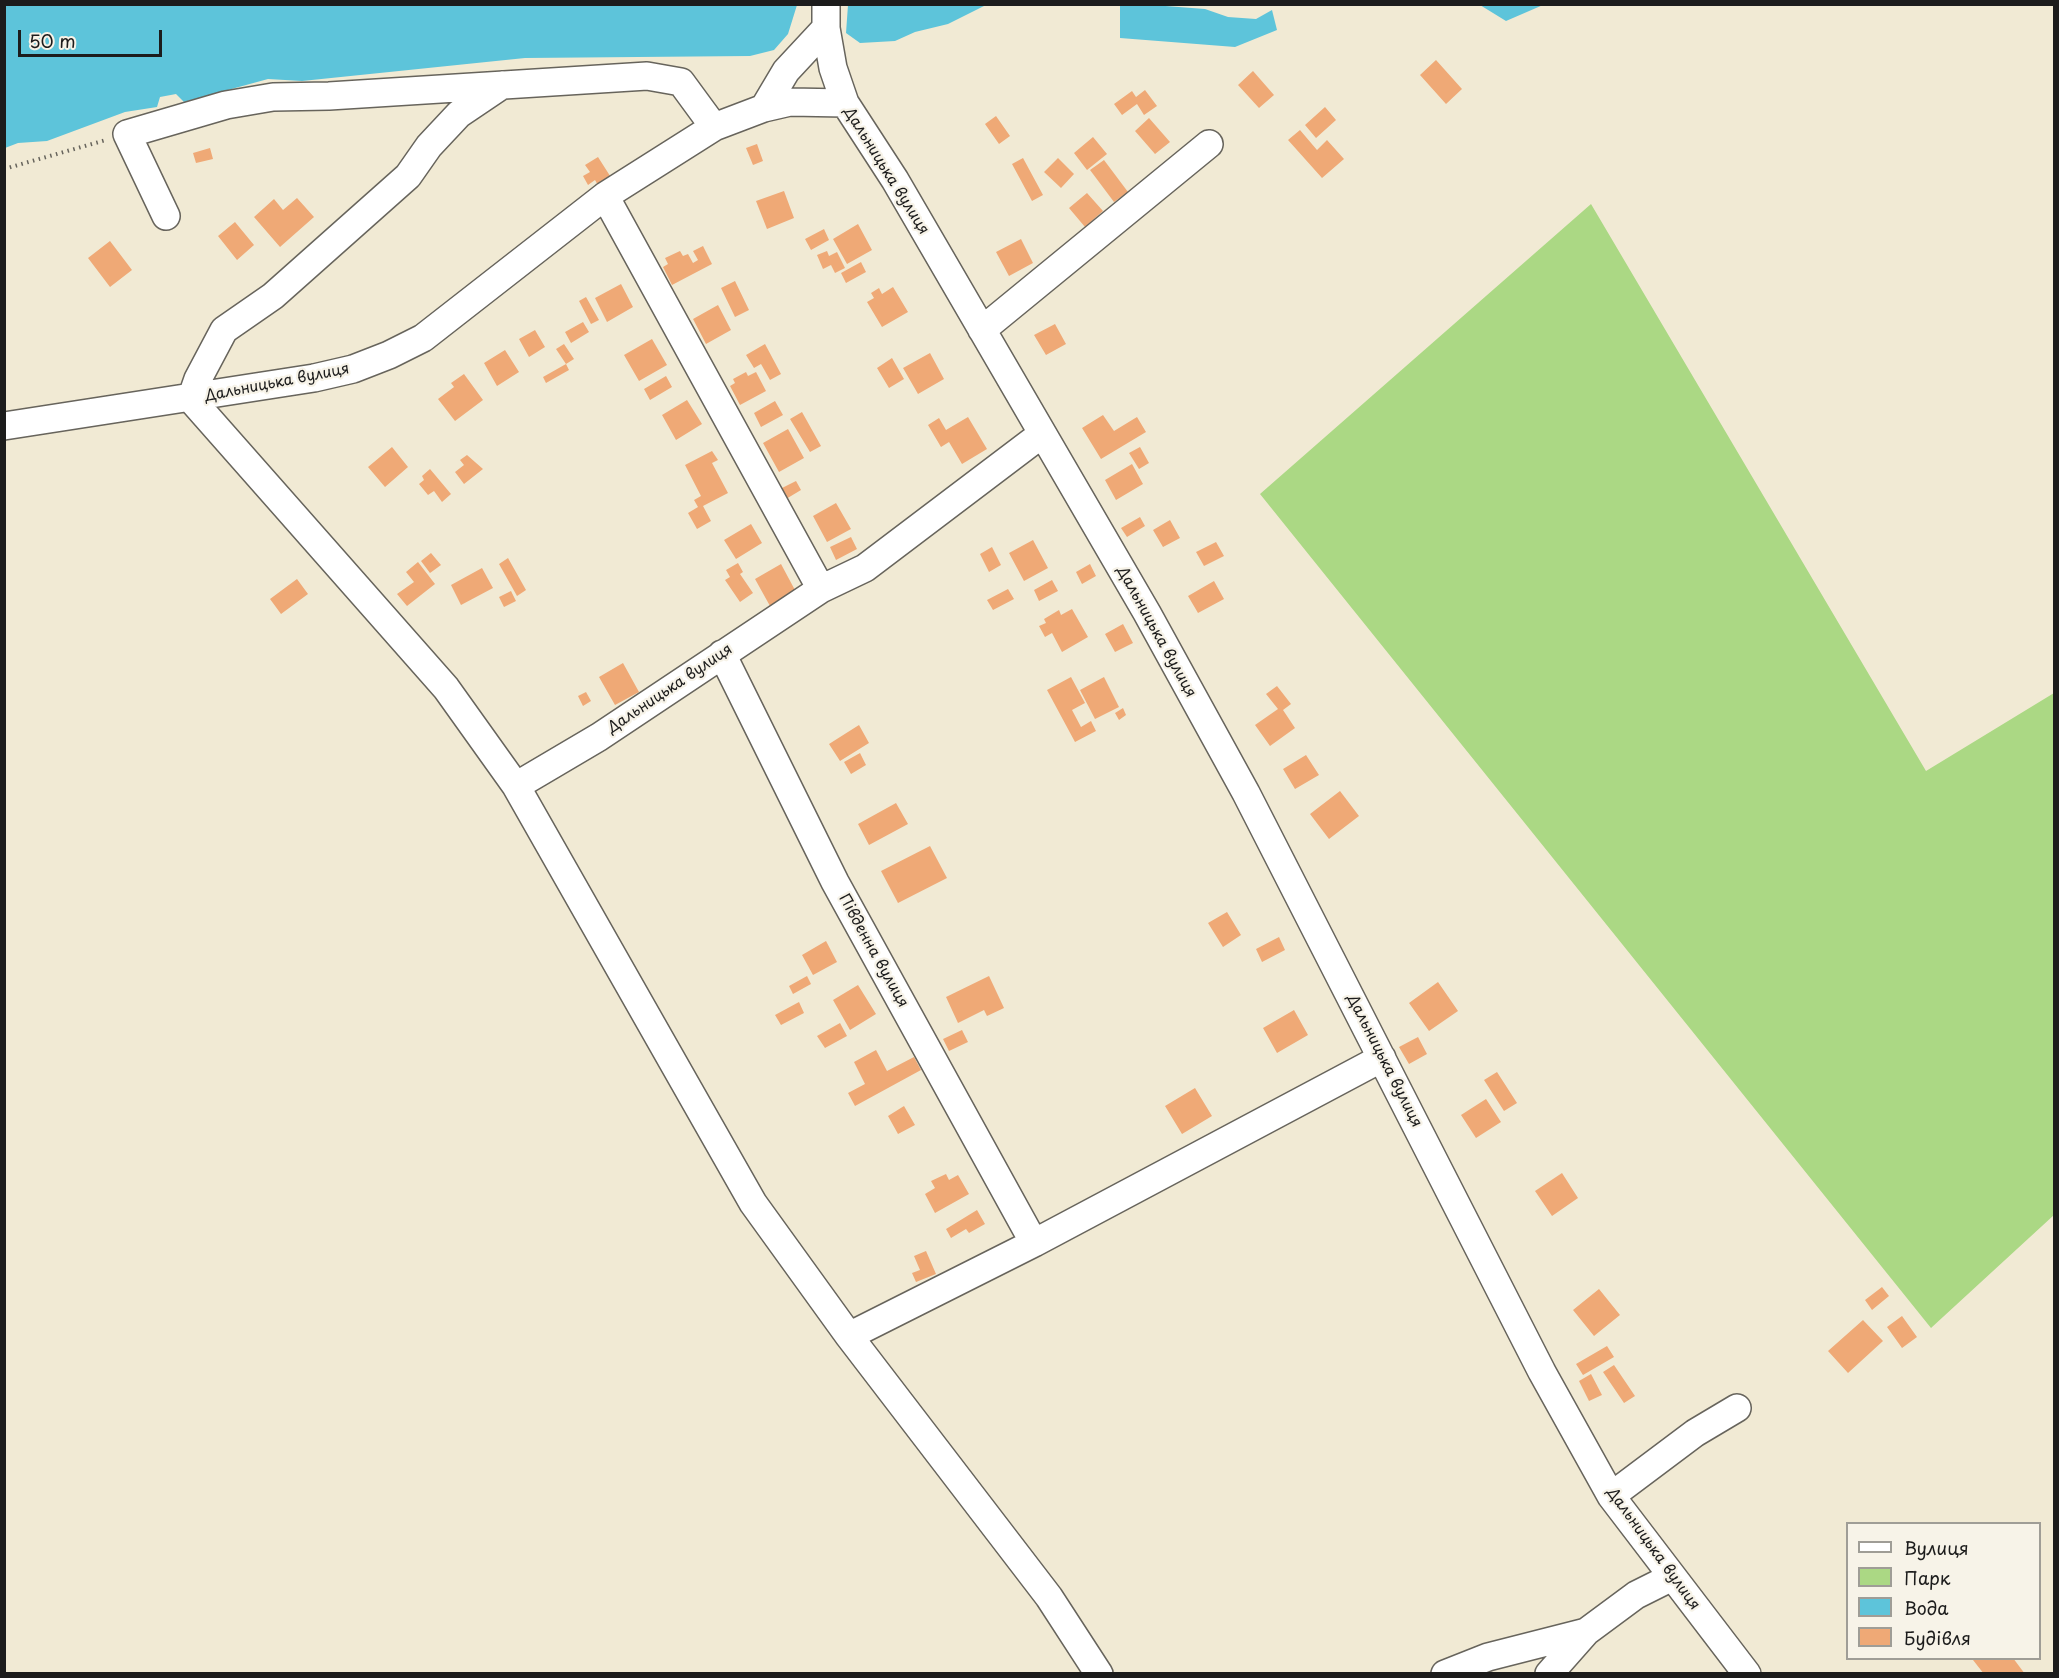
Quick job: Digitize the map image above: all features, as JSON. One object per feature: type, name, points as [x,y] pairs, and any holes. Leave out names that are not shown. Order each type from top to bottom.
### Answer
[{"type":"street","points":[[826,16],[833,68],[845,103]]},
{"type":"street","points":[[764,108],[786,71],[826,16]]},
{"type":"street","points":[[166,216],[127,134],[226,105],[273,97],[665,78],[681,82],[714,127]]},
{"type":"street","points":[[502,85],[459,114],[429,146],[408,176],[273,296],[224,330],[198,379],[191,399],[446,688],[516,786],[753,1203],[849,1335],[1049,1597],[1099,1674]]},
{"type":"street","name":"Дальницька вулиця","points":[[4,426],[191,399],[314,378],[352,369],[389,356],[423,338],[605,196],[714,127],[764,108],[790,102],[845,103],[895,180],[1141,603],[1246,793],[1542,1372],[1611,1496],[1747,1674]]},
{"type":"street","points":[[982,330],[1209,144]]},
{"type":"street","points":[[605,196],[821,589]]},
{"type":"street","name":"Дальницька вулиця","points":[[516,786],[599,737],[821,589],[865,568],[1042,434]]},
{"type":"street","name":"Південна вулиця","points":[[722,654],[835,882],[1034,1243]]},
{"type":"street","points":[[849,1335],[1034,1243],[1382,1058]]},
{"type":"street","points":[[1611,1496],[1695,1433],[1737,1408]]},
{"type":"street","points":[[1549,1674],[1586,1632],[1636,1595],[1672,1577]]},
{"type":"street","points":[[1445,1674],[1488,1657],[1586,1632]]},
{"type":"path","points":[[4,169],[127,134]]},
{"type":"green space","points":[[1591,204],[1926,771],[2054,693],[2054,1215],[1931,1328],[1260,494]]},
{"type":"water","points":[[848,4],[986,5],[948,24],[915,32],[895,41],[860,43],[846,33]]},
{"type":"water","points":[[1139,4],[1205,9],[1228,17],[1256,19],[1272,10],[1277,30],[1235,47],[1120,38],[1120,6]]},
{"type":"water","points":[[5,5],[797,5],[788,34],[774,50],[750,56],[525,58],[302,81],[268,79],[184,102],[176,94],[160,97],[157,107],[125,112],[47,141],[18,143],[5,148]]},
{"type":"water","points":[[1480,5],[1543,5],[1506,21]]},
{"type":"building","points":[[1436,60],[1462,89],[1446,104],[1420,75]]},
{"type":"building","points":[[1253,71],[1274,95],[1259,108],[1238,85]]},
{"type":"building","points":[[1145,90],[1157,106],[1144,115],[1137,104],[1122,115],[1114,104],[1132,91],[1136,97]]},
{"type":"building","points":[[1325,107],[1336,120],[1316,138],[1305,125]]},
{"type":"building","points":[[996,116],[1010,136],[999,144],[985,124]]},
{"type":"building","points":[[1149,118],[1170,142],[1155,154],[1135,131]]},
{"type":"building","points":[[1300,130],[1317,150],[1327,140],[1344,159],[1322,178],[1288,140]]},
{"type":"building","points":[[1093,137],[1107,154],[1087,170],[1074,153]]},
{"type":"building","points":[[757,144],[763,161],[753,165],[746,148]]},
{"type":"building","points":[[210,148],[213,159],[196,163],[193,153]]},
{"type":"building","points":[[598,157],[612,179],[599,187],[595,180],[588,185],[583,176],[590,172],[585,165]]},
{"type":"building","points":[[1023,158],[1043,195],[1032,201],[1012,164]]},
{"type":"building","points":[[1058,158],[1074,174],[1061,188],[1044,172]]},
{"type":"building","points":[[1104,160],[1128,192],[1114,202],[1090,170]]},
{"type":"building","points":[[784,191],[794,218],[767,229],[756,201]]},
{"type":"building","points":[[1087,193],[1103,211],[1085,227],[1069,208]]},
{"type":"building","points":[[297,198],[314,217],[280,247],[254,217],[274,199],[283,210]]},
{"type":"building","points":[[235,222],[254,245],[237,260],[218,236]]},
{"type":"building","points":[[858,224],[872,250],[847,264],[833,239]]},
{"type":"building","points":[[824,229],[829,240],[811,250],[805,239]]},
{"type":"building","points":[[1021,239],[1033,263],[1009,276],[996,252]]},
{"type":"building","points":[[110,241],[132,270],[110,287],[88,258]]},
{"type":"building","points":[[703,246],[712,264],[672,285],[663,267],[668,264],[665,258],[680,251],[683,256],[688,254],[693,263],[698,260],[693,251]]},
{"type":"building","points":[[827,251],[829,256],[837,252],[845,268],[835,273],[831,265],[823,269],[817,255]]},
{"type":"building","points":[[861,262],[866,272],[846,283],[841,273]]},
{"type":"building","points":[[735,281],[749,310],[735,317],[721,288]]},
{"type":"building","points":[[621,284],[633,307],[607,322],[595,298]]},
{"type":"building","points":[[893,287],[908,312],[882,327],[867,302],[874,298],[871,293],[879,288],[882,294]]},
{"type":"building","points":[[586,297],[599,320],[591,324],[579,301]]},
{"type":"building","points":[[718,305],[731,330],[706,344],[693,319]]},
{"type":"building","points":[[583,322],[589,332],[571,343],[565,332]]},
{"type":"building","points":[[1055,324],[1066,344],[1046,355],[1034,335]]},
{"type":"building","points":[[535,330],[545,347],[529,357],[519,339]]},
{"type":"building","points":[[652,339],[667,365],[639,381],[624,355]]},
{"type":"building","points":[[564,344],[574,359],[566,364],[556,349]]},
{"type":"building","points":[[765,344],[781,374],[770,380],[761,364],[754,368],[746,355]]},
{"type":"building","points":[[505,350],[519,372],[497,386],[484,363]]},
{"type":"building","points":[[930,353],[944,379],[918,394],[903,368]]},
{"type":"building","points":[[892,358],[904,379],[889,388],[877,368]]},
{"type":"building","points":[[566,364],[569,370],[546,383],[543,377]]},
{"type":"building","points":[[746,372],[748,376],[756,372],[766,391],[740,405],[730,386],[735,383],[733,379]]},
{"type":"building","points":[[464,374],[483,400],[455,421],[438,399],[454,387],[451,383]]},
{"type":"building","points":[[666,376],[672,387],[650,400],[644,389]]},
{"type":"building","points":[[687,400],[702,424],[676,440],[662,415]]},
{"type":"building","points":[[775,401],[783,415],[761,427],[754,413]]},
{"type":"building","points":[[802,412],[821,446],[810,452],[790,419]]},
{"type":"building","points":[[1103,415],[1114,431],[1137,417],[1146,432],[1101,459],[1082,428]]},
{"type":"building","points":[[968,417],[987,449],[962,464],[949,442],[941,447],[928,425],[939,418],[946,430]]},
{"type":"building","points":[[788,429],[804,458],[779,472],[763,443]]},
{"type":"building","points":[[392,447],[408,467],[385,487],[368,467]]},
{"type":"building","points":[[1140,447],[1149,463],[1139,469],[1129,453]]},
{"type":"building","points":[[712,451],[718,460],[712,463],[728,493],[703,506],[711,521],[697,529],[688,513],[698,507],[694,500],[701,496],[685,465]]},
{"type":"building","points":[[467,455],[483,469],[464,484],[455,472],[464,465],[460,460]]},
{"type":"building","points":[[1132,464],[1143,484],[1116,500],[1105,480]]},
{"type":"building","points":[[430,469],[451,494],[442,502],[434,491],[428,495],[419,484],[424,480],[422,476]]},
{"type":"building","points":[[796,481],[801,490],[786,499],[780,489]]},
{"type":"building","points":[[836,503],[851,529],[827,542],[813,516]]},
{"type":"building","points":[[1140,517],[1145,526],[1127,537],[1121,528]]},
{"type":"building","points":[[1170,520],[1180,538],[1163,547],[1153,530]]},
{"type":"building","points":[[751,524],[762,543],[736,559],[724,540]]},
{"type":"building","points":[[851,537],[857,549],[836,560],[830,547]]},
{"type":"building","points":[[1033,540],[1048,568],[1024,581],[1009,553]]},
{"type":"building","points":[[1216,542],[1224,556],[1204,566],[1196,552]]},
{"type":"building","points":[[992,547],[1001,565],[989,572],[980,554]]},
{"type":"building","points":[[431,553],[441,565],[430,573],[421,561]]},
{"type":"building","points":[[508,558],[526,590],[517,596],[499,564]]},
{"type":"building","points":[[418,562],[435,584],[407,606],[397,594],[414,582],[406,572]]},
{"type":"building","points":[[738,563],[743,572],[740,574],[753,593],[740,602],[725,580],[730,577],[726,570]]},
{"type":"building","points":[[781,564],[796,592],[770,606],[755,579]]},
{"type":"building","points":[[1090,564],[1096,576],[1082,584],[1076,572]]},
{"type":"building","points":[[482,568],[493,588],[461,605],[451,585]]},
{"type":"building","points":[[297,579],[308,594],[281,614],[270,599]]},
{"type":"building","points":[[1052,580],[1058,591],[1039,601],[1034,590]]},
{"type":"building","points":[[1214,581],[1224,599],[1198,613],[1188,596]]},
{"type":"building","points":[[1008,589],[1014,599],[993,610],[987,600]]},
{"type":"building","points":[[511,591],[516,601],[504,607],[499,597]]},
{"type":"building","points":[[1072,609],[1088,637],[1062,652],[1052,633],[1045,637],[1039,626],[1046,623],[1044,619],[1059,610],[1061,615]]},
{"type":"building","points":[[1123,624],[1133,643],[1115,652],[1105,634]]},
{"type":"building","points":[[623,663],[639,692],[615,705],[599,677]]},
{"type":"building","points":[[1071,677],[1085,703],[1072,710],[1081,727],[1091,721],[1096,731],[1075,742],[1047,690]]},
{"type":"building","points":[[1104,677],[1119,707],[1095,719],[1080,690]]},
{"type":"building","points":[[1277,686],[1291,704],[1283,710],[1295,728],[1270,746],[1255,725],[1278,709],[1266,694]]},
{"type":"building","points":[[586,692],[591,701],[583,706],[578,696]]},
{"type":"building","points":[[1123,708],[1126,715],[1119,720],[1115,713]]},
{"type":"building","points":[[859,725],[869,743],[840,761],[829,744]]},
{"type":"building","points":[[860,753],[866,765],[851,774],[844,762]]},
{"type":"building","points":[[1306,755],[1319,775],[1295,789],[1283,769]]},
{"type":"building","points":[[1340,791],[1359,816],[1329,839],[1310,814]]},
{"type":"building","points":[[896,803],[908,824],[869,845],[858,824]]},
{"type":"building","points":[[930,846],[947,878],[898,903],[881,871]]},
{"type":"building","points":[[1227,912],[1241,935],[1223,947],[1208,923]]},
{"type":"building","points":[[1279,937],[1285,950],[1262,962],[1256,949]]},
{"type":"building","points":[[826,941],[837,962],[813,975],[802,955]]},
{"type":"building","points":[[807,976],[811,984],[793,994],[789,986]]},
{"type":"building","points":[[989,976],[1004,1008],[987,1016],[984,1010],[958,1023],[946,997]]},
{"type":"building","points":[[1438,982],[1458,1011],[1429,1031],[1409,1003]]},
{"type":"building","points":[[858,985],[876,1014],[850,1030],[833,1000]]},
{"type":"building","points":[[799,1002],[804,1013],[781,1025],[775,1015]]},
{"type":"building","points":[[1294,1010],[1308,1035],[1277,1053],[1263,1028]]},
{"type":"building","points":[[840,1023],[847,1036],[825,1048],[817,1036]]},
{"type":"building","points":[[962,1030],[968,1042],[949,1051],[943,1039]]},
{"type":"building","points":[[1418,1037],[1427,1054],[1409,1064],[1399,1047]]},
{"type":"building","points":[[876,1050],[887,1071],[914,1057],[921,1070],[855,1106],[848,1093],[865,1084],[854,1062]]},
{"type":"building","points":[[1497,1072],[1517,1103],[1504,1111],[1484,1080]]},
{"type":"building","points":[[1195,1088],[1212,1116],[1182,1134],[1165,1106]]},
{"type":"building","points":[[1486,1099],[1501,1122],[1476,1138],[1461,1115]]},
{"type":"building","points":[[904,1106],[915,1125],[898,1134],[888,1116]]},
{"type":"building","points":[[1562,1173],[1578,1198],[1552,1216],[1535,1191]]},
{"type":"building","points":[[946,1174],[949,1180],[958,1175],[969,1194],[935,1213],[925,1194],[935,1188],[931,1181]]},
{"type":"building","points":[[977,1210],[985,1224],[969,1233],[966,1229],[951,1238],[946,1229]]},
{"type":"building","points":[[926,1251],[936,1274],[916,1282],[912,1273],[920,1270],[914,1256]]},
{"type":"building","points":[[1882,1287],[1889,1296],[1872,1310],[1865,1300]]},
{"type":"building","points":[[1599,1289],[1620,1315],[1594,1336],[1573,1310]]},
{"type":"building","points":[[1902,1316],[1917,1337],[1902,1348],[1887,1327]]},
{"type":"building","points":[[1863,1320],[1883,1341],[1848,1373],[1828,1351]]},
{"type":"building","points":[[1607,1346],[1614,1357],[1583,1375],[1576,1364]]},
{"type":"building","points":[[1614,1365],[1635,1396],[1624,1403],[1603,1372]]},
{"type":"building","points":[[1591,1374],[1602,1395],[1589,1401],[1579,1381]]},
{"type":"building","points":[[1973,1660],[2014,1660],[2025,1674],[1984,1674]]}]
